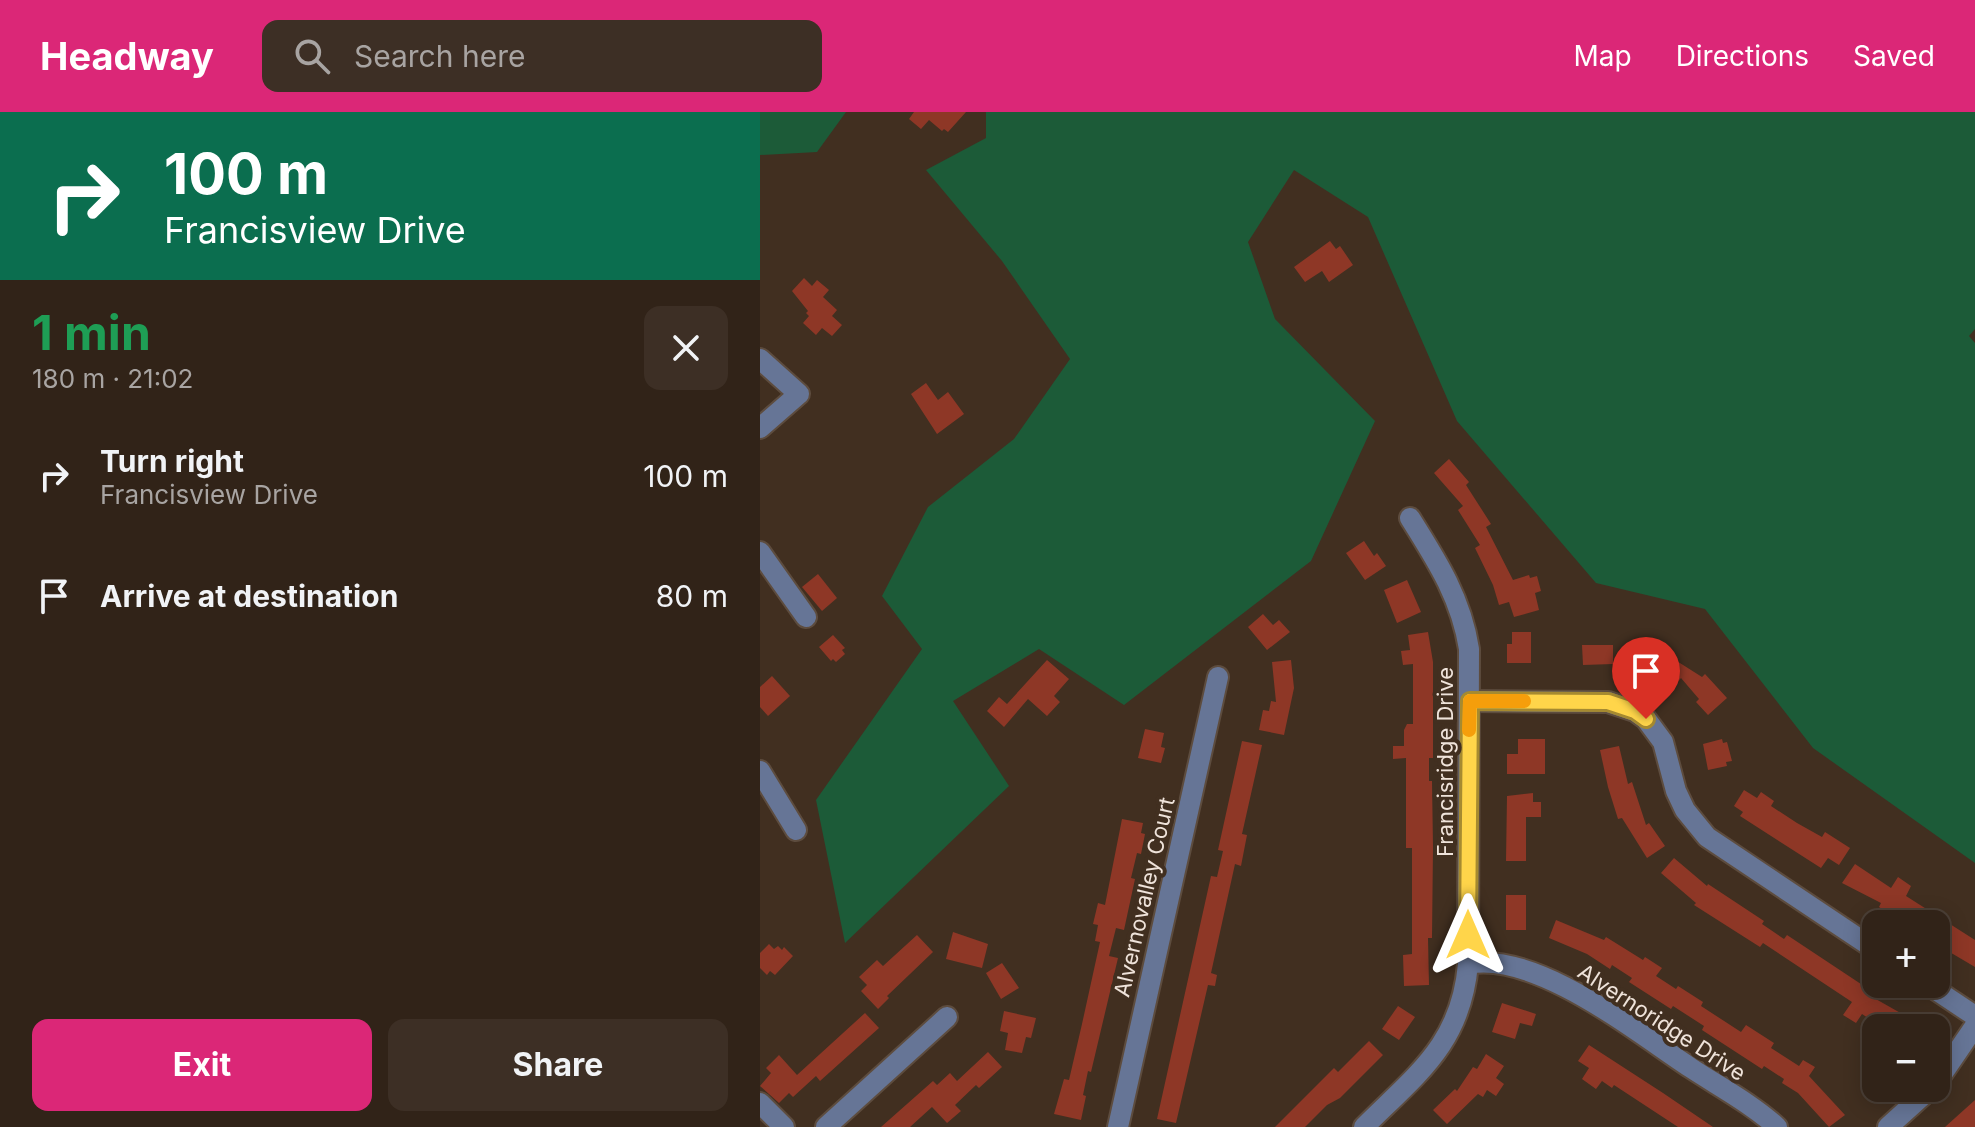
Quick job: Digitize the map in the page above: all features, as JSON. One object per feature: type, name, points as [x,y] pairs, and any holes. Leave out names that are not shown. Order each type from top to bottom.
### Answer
[{"type":"street","points":[[760,359],[799,394],[760,428]]},
{"type":"street","name":"Francisridge Drive","points":[[1364,1127],[1424,1067],[1446,1040],[1461,1005],[1468,964],[1469,649],[1457,600],[1446,574],[1410,518]]},
{"type":"street","points":[[760,552],[806,617]]},
{"type":"street","name":"Alvernovalley Court","points":[[1118,1127],[1218,677]]},
{"type":"street","points":[[1470,701],[1608,702],[1635,711],[1646,719],[1663,742],[1680,801],[1707,837],[1862,941]]},
{"type":"street","points":[[760,771],[796,830]]},
{"type":"street","name":"Alvernoridge Drive","points":[[1468,964],[1503,966],[1530,972],[1575,991],[1777,1127]]},
{"type":"street","points":[[1948,998],[1975,1016]]},
{"type":"street","points":[[826,1127],[947,1017]]},
{"type":"street","points":[[1950,1063],[1975,1026]]},
{"type":"street","points":[[1888,1127],[1916,1102]]},
{"type":"street","points":[[760,1103],[784,1127]]},
{"type":"green space","points":[[760,112],[846,112],[817,152],[760,155]]},
{"type":"green space","points":[[986,112],[1975,112],[1975,329],[1969,336],[1975,343],[1975,863],[1813,748],[1705,609],[1596,583],[1457,421],[1368,217],[1294,170],[1248,242],[1275,319],[1375,421],[1311,561],[1124,705],[1039,649],[953,701],[1009,786],[845,943],[816,800],[922,649],[882,596],[928,507],[1014,439],[1070,359],[1002,261],[926,170],[986,138]]},
{"type":"building","points":[[914,112],[966,112],[948,132],[929,120],[921,129],[909,119]]},
{"type":"building","points":[[1330,241],[1336,249],[1340,246],[1353,265],[1329,282],[1322,271],[1305,282],[1294,267]]},
{"type":"building","points":[[804,278],[812,286],[817,280],[829,290],[823,297],[837,310],[832,316],[842,325],[832,336],[822,328],[816,335],[803,323],[809,316],[808,311],[792,291]]},
{"type":"building","points":[[926,383],[938,400],[948,392],[964,414],[937,434],[911,394]]},
{"type":"building","points":[[1449,459],[1469,482],[1466,485],[1491,524],[1486,527],[1513,580],[1537,576],[1541,591],[1535,593],[1539,610],[1514,617],[1509,602],[1499,605],[1475,548],[1480,545],[1458,510],[1463,506],[1434,473]]},
{"type":"building","points":[[1364,541],[1374,556],[1377,553],[1386,566],[1365,580],[1346,553]]},
{"type":"building","points":[[818,574],[837,598],[822,611],[802,587]]},
{"type":"building","points":[[1407,580],[1421,612],[1397,623],[1384,590]]},
{"type":"building","points":[[1263,614],[1273,625],[1279,620],[1290,632],[1267,650],[1248,627]]},
{"type":"building","points":[[1428,632],[1433,662],[1433,758],[1429,758],[1433,847],[1429,985],[1404,986],[1403,955],[1412,954],[1412,848],[1406,848],[1406,758],[1393,759],[1393,746],[1404,746],[1404,730],[1407,724],[1413,724],[1413,664],[1403,665],[1401,651],[1410,650],[1408,635]]},
{"type":"building","points":[[1512,632],[1531,632],[1531,663],[1507,663],[1507,644],[1512,644]]},
{"type":"building","points":[[833,635],[845,648],[842,650],[845,654],[836,662],[831,661],[819,647]]},
{"type":"building","points":[[1582,645],[1613,645],[1613,664],[1583,665]]},
{"type":"building","points":[[1661,651],[1702,677],[1705,674],[1727,698],[1708,715],[1681,678],[1676,684],[1653,669]]},
{"type":"building","points":[[1047,660],[1069,679],[1054,696],[1060,702],[1047,716],[1028,699],[1004,727],[987,711],[999,697],[1007,704]]},
{"type":"building","points":[[1291,660],[1294,688],[1284,735],[1259,730],[1263,710],[1269,711],[1271,701],[1276,702],[1272,662]]},
{"type":"building","points":[[772,676],[790,696],[768,716],[760,707],[760,687]]},
{"type":"building","points":[[1145,729],[1164,733],[1161,747],[1165,748],[1161,763],[1138,758]]},
{"type":"building","points":[[1518,739],[1545,739],[1545,774],[1507,774],[1507,754],[1518,754]]},
{"type":"building","points":[[1722,739],[1723,743],[1727,742],[1732,761],[1726,762],[1727,766],[1708,770],[1703,744]]},
{"type":"building","points":[[1242,741],[1262,745],[1242,834],[1247,835],[1241,866],[1235,864],[1211,973],[1217,975],[1215,986],[1208,985],[1176,1123],[1157,1119],[1211,876],[1217,877],[1223,851],[1218,850]]},
{"type":"building","points":[[1619,746],[1628,784],[1632,782],[1646,825],[1649,823],[1665,846],[1647,858],[1622,818],[1618,819],[1608,787],[1600,750]]},
{"type":"building","points":[[1744,790],[1757,798],[1761,792],[1774,801],[1771,806],[1797,823],[1822,837],[1825,832],[1850,848],[1839,865],[1828,858],[1821,868],[1740,816],[1743,812],[1734,806]]},
{"type":"building","points":[[1533,793],[1533,802],[1541,802],[1541,817],[1526,817],[1526,861],[1506,861],[1507,796]]},
{"type":"building","points":[[1122,819],[1143,823],[1141,833],[1145,834],[1131,878],[1135,879],[1124,930],[1116,928],[1109,956],[1118,958],[1091,1072],[1088,1071],[1081,1120],[1054,1114],[1064,1079],[1069,1080],[1082,1024],[1100,942],[1095,941],[1098,925],[1093,924],[1098,903],[1105,905]]},
{"type":"building","points":[[1674,858],[1707,886],[1764,921],[1762,924],[1784,939],[1787,935],[1862,985],[1862,998],[1874,998],[1902,1014],[1862,1014],[1856,1023],[1843,1015],[1852,1002],[1763,943],[1760,947],[1694,905],[1696,903],[1661,873]]},
{"type":"building","points":[[1855,864],[1891,888],[1898,877],[1911,886],[1906,896],[1928,910],[1884,910],[1879,907],[1881,903],[1842,883]]},
{"type":"building","points":[[1506,895],[1526,895],[1526,930],[1506,930]]},
{"type":"building","points":[[1556,920],[1604,940],[1606,937],[1643,960],[1645,957],[1662,968],[1656,976],[1703,1002],[1701,1006],[1741,1032],[1746,1025],[1774,1043],[1771,1048],[1799,1066],[1803,1060],[1815,1067],[1809,1076],[1845,1115],[1829,1127],[1798,1093],[1782,1083],[1784,1079],[1764,1066],[1762,1069],[1702,1030],[1704,1026],[1629,982],[1632,978],[1612,965],[1610,969],[1587,954],[1549,938]]},
{"type":"building","points":[[1950,924],[1975,940],[1975,967],[1950,952]]},
{"type":"building","points":[[953,932],[988,944],[982,968],[946,959]]},
{"type":"building","points":[[917,935],[933,952],[887,996],[889,998],[878,1009],[861,991],[867,985],[859,977],[877,960],[883,966]]},
{"type":"building","points":[[769,944],[774,949],[778,946],[782,950],[784,947],[793,956],[775,975],[770,971],[767,975],[760,968],[760,953]]},
{"type":"building","points":[[1002,963],[1019,988],[1001,999],[986,973]]},
{"type":"building","points":[[1502,1003],[1536,1014],[1532,1026],[1520,1023],[1515,1039],[1492,1032]]},
{"type":"building","points":[[1398,1006],[1415,1017],[1399,1040],[1382,1029]]},
{"type":"building","points":[[1004,1011],[1036,1018],[1031,1038],[1026,1037],[1022,1053],[1005,1050],[1008,1033],[1000,1031]]},
{"type":"building","points":[[865,1013],[879,1028],[820,1081],[816,1076],[793,1097],[789,1093],[779,1103],[760,1086],[771,1073],[766,1068],[779,1055],[797,1075]]},
{"type":"building","points":[[1369,1041],[1383,1055],[1340,1098],[1327,1105],[1305,1127],[1275,1127],[1334,1068],[1338,1072]]},
{"type":"building","points":[[1589,1045],[1713,1127],[1678,1127],[1614,1085],[1612,1088],[1602,1081],[1596,1089],[1582,1079],[1589,1068],[1578,1061]]},
{"type":"building","points":[[988,1052],[1002,1067],[955,1105],[961,1111],[947,1123],[932,1107],[910,1127],[881,1127],[933,1081],[937,1085],[950,1073],[957,1081]]},
{"type":"building","points":[[1486,1054],[1504,1066],[1496,1078],[1504,1084],[1496,1096],[1487,1090],[1483,1097],[1478,1094],[1447,1124],[1433,1110],[1455,1089],[1457,1091]]},
{"type":"building","points":[[1975,1100],[1975,1127],[1945,1127]]},
{"type":"slow traffic","points":[[1469,730],[1470,701],[1524,701]]},
{"type":"route","points":[[1468,935],[1470,701],[1608,702],[1622,705],[1646,719]]}]
